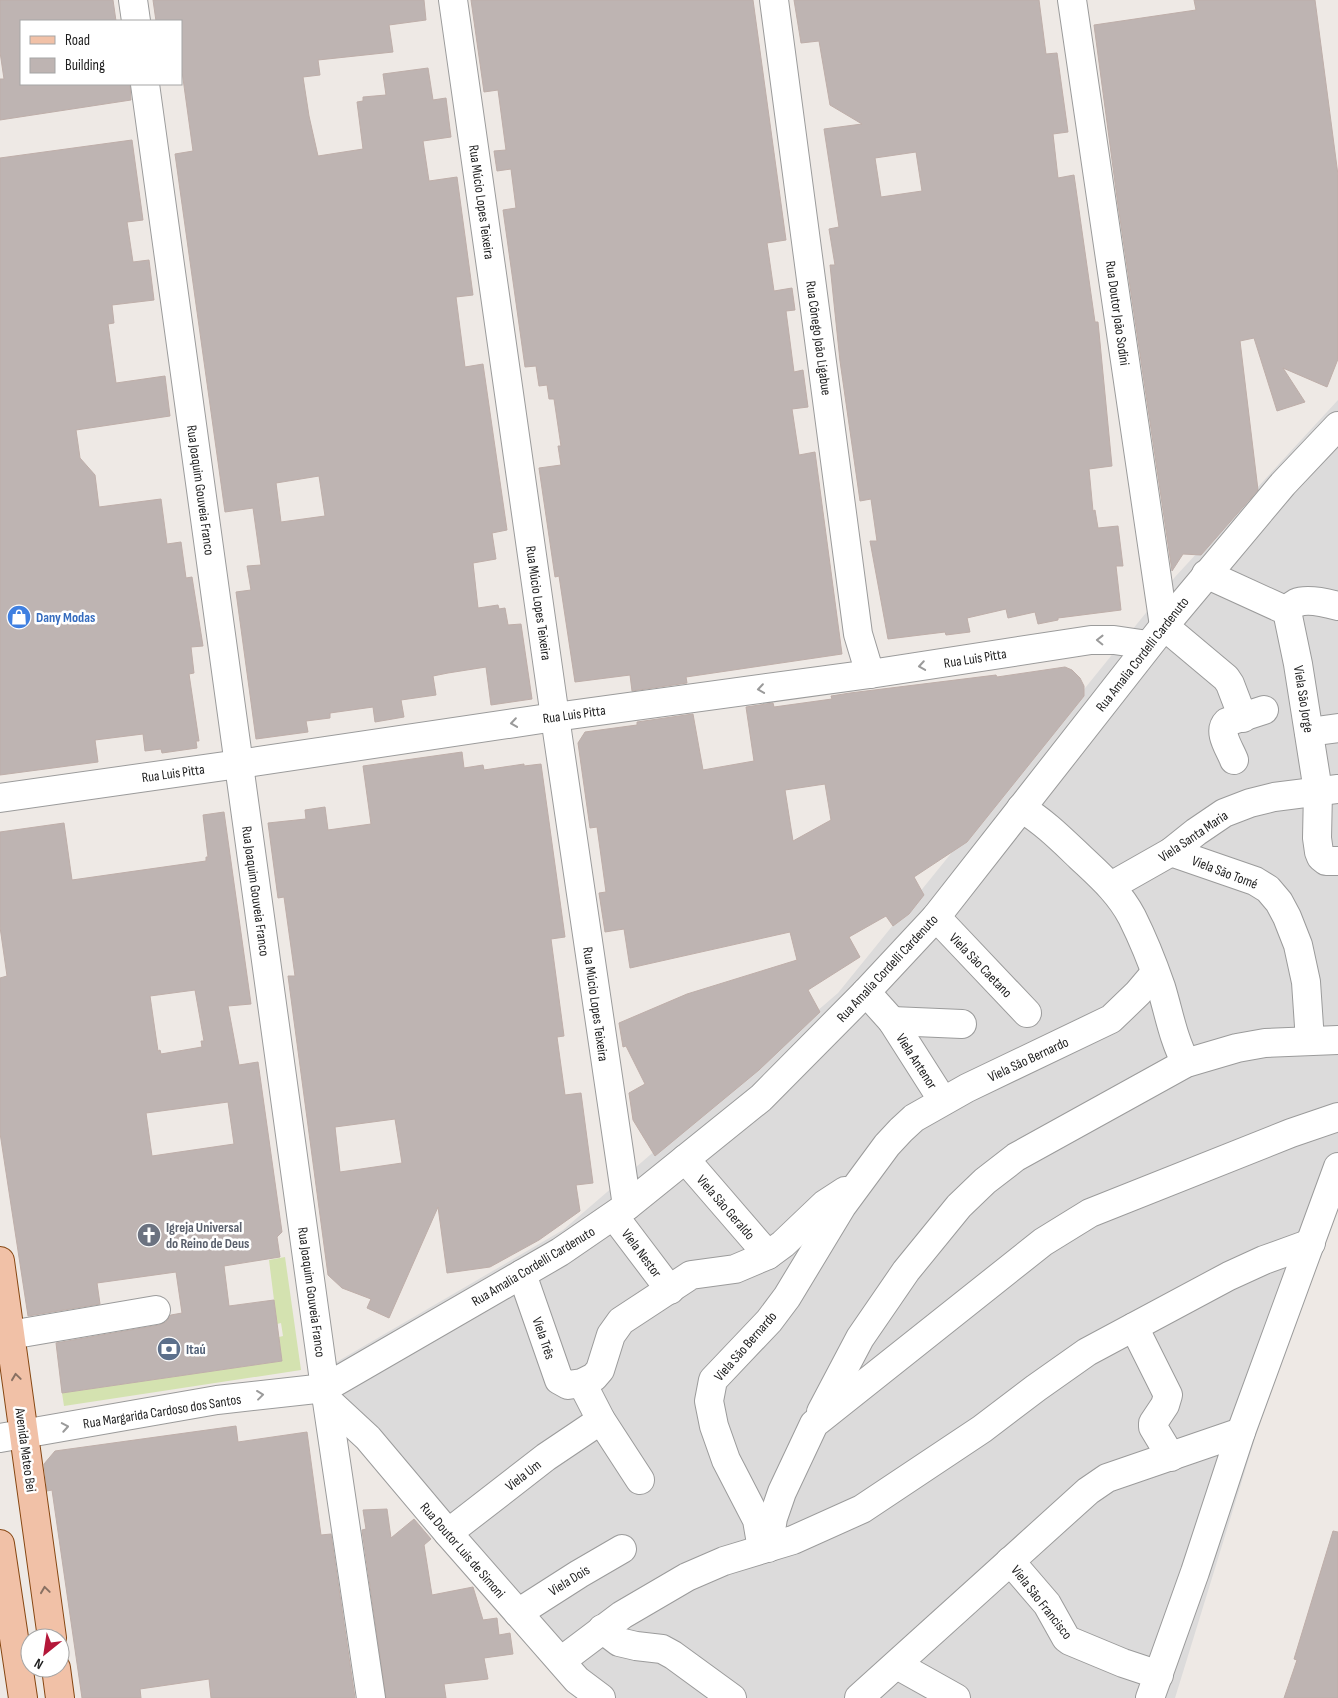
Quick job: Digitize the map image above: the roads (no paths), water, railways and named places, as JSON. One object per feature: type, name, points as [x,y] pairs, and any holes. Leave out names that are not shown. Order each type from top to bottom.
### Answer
[{"type":"main road","name":"Avenida Mateo Bei","points":[[0,1262],[10,1335],[12,1436],[50,1628]]},
{"type":"main road","points":[[0,1544],[23,1698]]},
{"type":"main road","points":[[57,1678],[60,1698]]},
{"type":"street","points":[[133,0],[136,20]]},
{"type":"street","name":"Rua Múcio Lopes Teixeira","points":[[453,0],[555,717],[620,1211]]},
{"type":"street","name":"Rua Cônego João Ligabue","points":[[774,0],[858,634],[870,674]]},
{"type":"street","name":"Rua Doutor João Sodini","points":[[1072,0],[1156,635]]},
{"type":"street","name":"Rua Joaquim Gouveia Franco","points":[[145,85],[326,1394],[371,1698]]},
{"type":"street","name":"Rua Amalia Cordelli Cardenuto","points":[[326,1394],[560,1252],[620,1211],[761,1098],[866,992],[936,917],[1156,635],[1283,484],[1338,426]]},
{"type":"street","points":[[1206,574],[1287,611],[1298,602],[1338,606]]},
{"type":"street","name":"Viela São Jorge","points":[[1287,611],[1309,732],[1328,790],[1317,838],[1319,852],[1321,857],[1326,860],[1338,861]]},
{"type":"street","points":[[1156,635],[1226,678],[1254,714],[1228,722],[1223,728],[1223,733],[1234,760]]},
{"type":"street","name":"Rua Luis Pitta","points":[[0,798],[555,717],[870,674],[1091,640],[1114,640],[1156,635]]},
{"type":"street","points":[[1309,732],[1338,728]]},
{"type":"street","name":"Viela Santa Maria","points":[[1111,886],[1171,852],[1224,813],[1274,797],[1328,790]]},
{"type":"street","points":[[1021,808],[1033,815],[1064,841],[1111,886],[1132,916],[1161,988],[1179,1049],[1186,1062]]},
{"type":"street","name":"Viela São Tomé","points":[[1171,852],[1255,881],[1268,889],[1279,902],[1298,944],[1306,982],[1310,1041]]},
{"type":"street","name":"Viela São Caetano","points":[[936,917],[1027,1013]]},
{"type":"street","name":"Viela São Bernardo","points":[[765,1549],[757,1520],[735,1479],[714,1426],[709,1401],[712,1384],[716,1376],[769,1320],[787,1297],[857,1184],[900,1130],[914,1118],[943,1101],[1111,1019],[1138,993],[1155,973]]},
{"type":"street","name":"Viela Antenor","points":[[866,992],[892,1021],[943,1101]]},
{"type":"street","name":"Viela Antenor","points":[[892,1021],[962,1024]]},
{"type":"street","points":[[765,1549],[782,1492],[814,1424],[860,1338],[906,1271],[959,1206],[985,1181],[1016,1157],[1186,1062],[1237,1048],[1265,1043],[1338,1040]]},
{"type":"street","points":[[814,1424],[1043,1242],[1069,1225],[1090,1213],[1338,1117]]},
{"type":"street","name":"Viela São Geraldo","points":[[685,1159],[768,1255]]},
{"type":"street","points":[[1154,1687],[1241,1432],[1338,1167]]},
{"type":"street","name":"Viela São Bernardo","points":[[582,1383],[594,1377],[600,1370],[612,1335],[621,1322],[691,1275],[735,1269],[768,1255],[783,1244],[825,1204],[857,1184]]},
{"type":"street","name":"Viela Nestor","points":[[620,1211],[670,1290]]},
{"type":"street","points":[[561,1661],[622,1615],[687,1577],[724,1561],[813,1532],[862,1509],[982,1429],[1086,1352],[1229,1276],[1264,1260],[1311,1243]]},
{"type":"street","name":"Viela Três","points":[[522,1274],[556,1374],[560,1380],[568,1385],[582,1383]]},
{"type":"street","points":[[10,1335],[156,1310]]},
{"type":"street","points":[[1134,1327],[1168,1395],[1165,1405],[1153,1423],[1153,1427],[1171,1457]]},
{"type":"street","points":[[582,1383],[601,1420],[640,1480]]},
{"type":"street","name":"Rua Margarida Cardoso dos Santos","points":[[12,1436],[217,1400],[326,1394]]},
{"type":"street","name":"Rua Doutor Luis de Simoni","points":[[326,1394],[368,1438],[448,1533],[577,1680],[601,1698]]},
{"type":"street","name":"Viela Um","points":[[448,1533],[546,1457],[601,1420]]},
{"type":"street","points":[[859,1698],[1052,1522],[1095,1486],[1108,1478],[1241,1432]]},
{"type":"street","name":"Viela Dois","points":[[518,1612],[622,1549]]},
{"type":"street","name":"Viela São Francisco","points":[[1010,1561],[1047,1604],[1066,1638],[1123,1663],[1154,1687]]},
{"type":"street","points":[[602,1629],[619,1642],[662,1649],[707,1678],[732,1698]]},
{"type":"street","points":[[897,1665],[956,1698]]},
{"type":"place","name":"Dany Modas","points":[[19,617]]},
{"type":"place","name":"Igreja Universal do Reino de Deus","points":[[149,1235]]},
{"type":"place","name":"Itaú","points":[[169,1349]]}]
